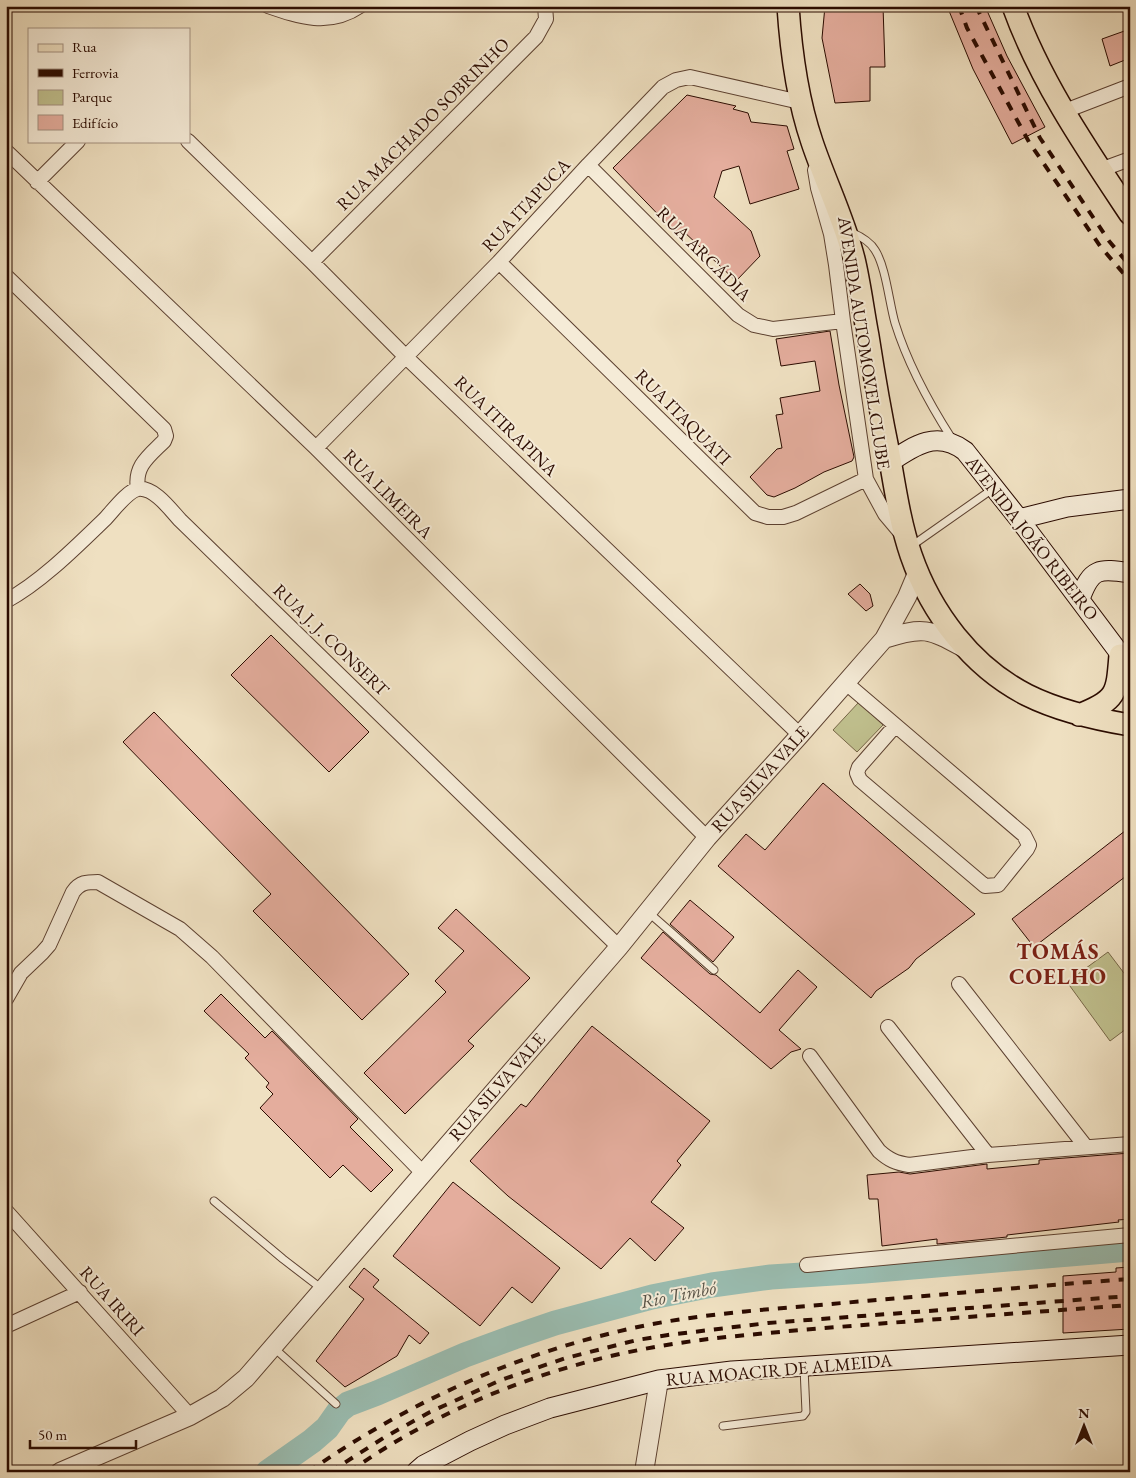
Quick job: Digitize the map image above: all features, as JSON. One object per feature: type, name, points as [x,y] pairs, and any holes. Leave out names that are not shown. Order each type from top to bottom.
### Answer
[{"type":"main road","points":[[788,6],[790,42],[800,102],[812,142],[854,260],[890,462],[908,544],[918,571],[935,605],[966,649],[999,678],[1026,694],[1079,715],[1130,725]]},
{"type":"main road","points":[[1013,6],[1042,71],[1100,170],[1130,214]]},
{"type":"main road","name":"AVENIDA JOÃO RIBEIRO","points":[[890,462],[913,447],[928,441],[954,443],[965,451],[1080,599],[1125,661]]},
{"type":"main road","points":[[1019,519],[1068,507],[1130,499]]},
{"type":"main road","points":[[1080,599],[1085,584],[1091,576],[1099,571],[1112,570],[1130,573]]},
{"type":"main road","points":[[1079,715],[1097,708],[1112,697],[1125,661]]},
{"type":"main road","name":"RUA MOACIR DE ALMEIDA","points":[[425,1470],[505,1425],[550,1408],[658,1380],[732,1371],[1130,1345]]},
{"type":"street","points":[[268,6],[295,16],[316,19],[338,17],[350,13],[360,6]]},
{"type":"street","name":"RUA MACHADO SOBRINHO","points":[[312,262],[536,37],[546,19],[545,6]]},
{"type":"street","name":"RUA ITAPUCA","points":[[316,448],[499,262],[588,164],[663,88],[676,80],[690,77],[800,102]]},
{"type":"street","points":[[1065,111],[1130,86]]},
{"type":"street","points":[[37,182],[77,142]]},
{"type":"street","name":"RUA ITIRAPINA","points":[[189,142],[406,357],[800,735]]},
{"type":"street","name":"AVENIDA AUTOMOVEL CLUBE","points":[[812,142],[818,188],[831,234],[836,265],[866,479],[885,514],[908,544]]},
{"type":"street","name":"RUA LIMEIRA","points":[[6,151],[316,448],[707,838]]},
{"type":"street","points":[[1100,170],[1130,159]]},
{"type":"street","name":"RUA ARCÁDIA","points":[[588,164],[738,315],[754,325],[773,329],[843,321]]},
{"type":"street","name":"RUA ITAQUATI","points":[[499,262],[755,513],[768,517],[783,517],[796,513],[866,479]]},
{"type":"street","points":[[6,276],[164,429],[166,436],[164,441],[142,464],[138,471],[138,489],[130,492],[105,519],[46,572],[16,596],[6,601]]},
{"type":"street","name":"RUA J. J. CONSERT","points":[[138,489],[148,490],[160,500],[619,947]]},
{"type":"street","name":"RUA SILVA VALE","points":[[60,1472],[190,1416],[236,1388],[619,947],[707,838],[884,638],[907,597],[918,571]]},
{"type":"street","points":[[884,638],[906,632],[932,632],[966,649]]},
{"type":"street","points":[[846,683],[1028,840],[1029,845],[1027,849],[998,885],[985,886],[860,780],[857,773],[858,767],[894,726]]},
{"type":"street","points":[[6,999],[21,973],[49,945],[78,885],[87,882],[98,882],[180,929],[212,956],[423,1173]]},
{"type":"street","points":[[959,984],[1086,1147]]},
{"type":"street","points":[[888,1027],[988,1155]]},
{"type":"street","points":[[810,1056],[879,1151],[888,1160],[898,1164],[909,1165],[988,1155],[1130,1144]]},
{"type":"street","name":"RUA IRIRI","points":[[6,1211],[190,1416]]},
{"type":"street","points":[[807,1265],[1130,1235]]},
{"type":"street","points":[[6,1326],[80,1292]]},
{"type":"street","points":[[644,1472],[658,1380]]},
{"type":"lane","points":[[844,228],[866,239],[875,249],[881,263],[900,340],[929,402],[954,443]]},
{"type":"lane","points":[[908,544],[994,488]]},
{"type":"lane","points":[[647,912],[714,970]]},
{"type":"lane","points":[[214,1201],[322,1289]]},
{"type":"lane","points":[[272,1347],[336,1404]]},
{"type":"lane","points":[[723,1426],[803,1416],[806,1412],[804,1367]]},
{"type":"green space","points":[[859,702],[883,725],[857,752],[833,730]]},
{"type":"green space","points":[[1108,952],[1130,981],[1130,1026],[1110,1041],[1067,982]]},
{"type":"building","points":[[825,6],[883,6],[885,67],[870,67],[870,101],[835,103],[822,38]]},
{"type":"building","points":[[947,6],[985,6],[1007,56],[1045,127],[1012,144],[973,69]]},
{"type":"building","points":[[1130,29],[1130,58],[1110,66],[1102,39]]},
{"type":"building","points":[[687,95],[736,106],[733,109],[748,113],[751,122],[787,126],[794,149],[787,151],[799,189],[750,204],[739,166],[722,171],[714,197],[751,231],[760,256],[736,281],[681,229],[677,234],[613,168]]},
{"type":"building","points":[[830,331],[854,457],[852,461],[824,472],[795,488],[774,497],[767,495],[750,477],[777,449],[782,448],[776,415],[783,414],[780,398],[820,391],[815,361],[781,366],[776,339]]},
{"type":"building","points":[[860,584],[870,594],[873,606],[866,611],[848,594]]},
{"type":"building","points":[[271,635],[369,732],[329,772],[231,675]]},
{"type":"building","points":[[154,712],[409,974],[362,1020],[253,911],[271,894],[123,742]]},
{"type":"building","points":[[823,783],[975,914],[916,959],[909,968],[876,991],[871,998],[718,866],[746,834],[765,850]]},
{"type":"building","points":[[1130,827],[1130,873],[1034,947],[1012,919]]},
{"type":"building","points":[[690,900],[734,937],[713,962],[670,924]]},
{"type":"building","points":[[456,909],[530,978],[468,1041],[474,1046],[405,1114],[364,1073],[446,992],[435,981],[464,951],[438,928]]},
{"type":"building","points":[[663,932],[710,974],[716,975],[760,1013],[798,970],[817,987],[779,1030],[801,1049],[791,1052],[771,1069],[641,958]]},
{"type":"building","points":[[221,994],[265,1038],[272,1031],[358,1119],[350,1127],[393,1170],[371,1192],[343,1165],[330,1178],[260,1108],[273,1094],[266,1087],[269,1083],[245,1058],[249,1054],[204,1011]]},
{"type":"building","points":[[592,1026],[710,1121],[677,1161],[681,1165],[651,1202],[684,1228],[655,1261],[630,1238],[601,1269],[508,1196],[470,1161],[521,1104],[526,1107]]},
{"type":"building","points":[[1130,1153],[1130,1219],[1118,1220],[1119,1222],[1007,1235],[1007,1237],[937,1244],[937,1239],[882,1246],[878,1199],[869,1199],[867,1175],[899,1172],[910,1174],[987,1164],[987,1169],[1039,1164],[1039,1160]]},
{"type":"building","points":[[453,1182],[560,1268],[532,1303],[512,1287],[480,1326],[393,1256]]},
{"type":"building","points":[[1130,1267],[1130,1329],[1063,1333],[1063,1276],[1116,1272],[1116,1268]]},
{"type":"building","points":[[364,1268],[379,1280],[373,1287],[429,1333],[420,1344],[409,1335],[397,1356],[345,1387],[316,1361],[364,1299],[349,1287]]},
{"type":"waterway","name":"Rio Timbó","points":[[268,1472],[312,1441],[327,1428],[339,1411],[348,1404],[465,1355],[514,1337],[555,1323],[652,1297],[712,1285],[771,1277],[1130,1249]]},
{"type":"railway","points":[[959,6],[967,28],[1029,142],[1100,246],[1130,281]]},
{"type":"railway","points":[[976,6],[1040,138],[1109,241],[1130,266]]},
{"type":"railway","points":[[308,1472],[378,1427],[452,1389],[528,1358],[568,1345],[637,1327],[695,1317],[754,1311],[1130,1279]]},
{"type":"railway","points":[[330,1472],[385,1437],[430,1412],[501,1380],[566,1358],[637,1340],[768,1323],[1130,1296]]},
{"type":"railway","points":[[349,1472],[416,1430],[452,1412],[525,1381],[601,1358],[700,1340],[883,1323],[1130,1305]]},
{"type":"district","name":"TOMÁS COELHO","points":[[1058,964]]}]
